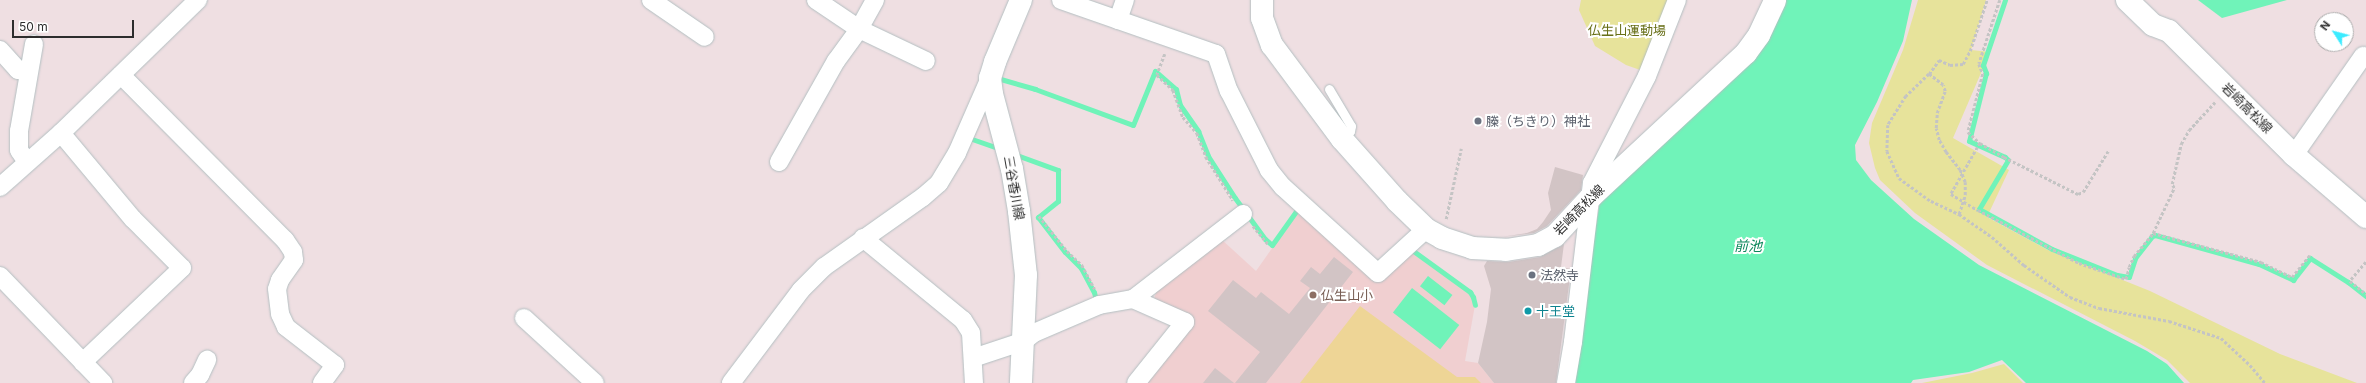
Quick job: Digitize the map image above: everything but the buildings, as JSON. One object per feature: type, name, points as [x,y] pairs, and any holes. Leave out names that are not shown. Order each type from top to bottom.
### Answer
[{"type":"main road","name":"三谷香川線","points":[[1020,0],[990,78],[992,94],[1012,169],[1019,211],[1026,275],[1021,383]]},
{"type":"main road","name":"岩崎高松線","points":[[1262,0],[1262,18],[1272,45],[1342,139],[1397,201],[1434,233],[1472,248],[1490,250],[1506,250],[1538,245],[1555,236],[1591,197],[1746,53],[1759,35],[1775,0]]},
{"type":"main road","name":"岩崎高松線","points":[[2127,0],[2153,25],[2169,32],[2294,155],[2366,216]]},
{"type":"street","points":[[0,187],[61,133],[198,0]]},
{"type":"street","points":[[651,0],[705,37]]},
{"type":"street","points":[[816,0],[859,29],[926,62]]},
{"type":"street","points":[[779,162],[836,61],[859,29],[875,0]]},
{"type":"street","points":[[1061,0],[1216,54],[1229,91],[1269,170],[1283,187],[1378,273],[1434,233]]},
{"type":"street","points":[[1118,20],[1125,0]]},
{"type":"street","points":[[1566,383],[1592,183],[1647,76],[1677,0]]},
{"type":"street","points":[[27,162],[18,150],[19,131],[34,44]]},
{"type":"street","points":[[0,50],[18,70],[29,71]]},
{"type":"street","points":[[2294,155],[2363,56]]},
{"type":"street","points":[[121,75],[264,218],[294,252],[294,260],[280,280],[277,288],[280,314],[286,327],[335,365],[322,383]]},
{"type":"street","points":[[731,383],[801,290],[824,267],[923,197],[939,183],[957,153],[990,78]]},
{"type":"street","points":[[61,133],[133,219],[182,268],[83,362]]},
{"type":"street","points":[[973,358],[1024,341],[1034,333],[1099,305],[1134,299],[1243,214]]},
{"type":"street","points":[[863,238],[963,320],[971,333],[974,383]]},
{"type":"street","points":[[0,276],[103,383]]},
{"type":"street","points":[[1134,299],[1185,322],[1136,383]]},
{"type":"street","points":[[524,318],[595,383]]},
{"type":"street","points":[[193,383],[200,375],[207,360]]},
{"type":"lane","points":[[1329,89],[1351,126],[1350,131],[1342,139]]},
{"type":"path","points":[[1987,0],[1970,51],[1963,64],[1950,65],[1939,60],[1929,74],[1906,96],[1888,125],[1887,151],[1899,178],[1931,201],[1959,214],[1992,237],[2024,265],[2070,297],[2099,308],[2169,321],[2221,338],[2250,365],[2265,383]]},
{"type":"path","points":[[2000,0],[1979,64],[1983,74],[1968,132],[1980,143],[2078,194],[2083,192],[2108,151]]},
{"type":"path","points":[[1171,39],[1157,75],[1171,86],[1183,117],[1197,133],[1206,157],[1243,214],[1269,245]]},
{"type":"path","points":[[1929,74],[1942,85],[1945,91],[1937,113],[1936,128],[1939,140],[1960,170],[1965,182],[1965,195],[1959,214]]},
{"type":"path","points":[[1980,143],[1951,194],[2078,263],[2126,279],[2134,256],[2153,233],[2174,188],[2172,184],[2181,144],[2189,130],[2227,88]]},
{"type":"path","points":[[1434,233],[1462,149]]},
{"type":"path","points":[[1019,211],[1040,216],[1067,251],[1082,266],[1096,291],[1099,305]]},
{"type":"path","points":[[2153,233],[2261,262],[2292,277],[2310,255]]},
{"type":"path","points":[[2366,262],[2350,281],[2366,294]]},
{"type":"shaded area","name":"仏生山小","points":[[1299,210],[1376,282],[1412,251],[1469,293],[1475,305],[1465,361],[1478,363],[1494,383],[1141,383],[1185,329],[1154,300],[1157,289],[1221,239],[1256,271]]},
{"type":"shaded area","points":[[1360,306],[1457,377],[1475,377],[1481,383],[1300,383]]},
{"type":"green space","name":"仏生山運動場","points":[[1581,0],[1671,0],[1643,71],[1626,65],[1595,46],[1579,10]]},
{"type":"green space","points":[[1918,0],[1986,0],[1971,50],[1990,52],[1953,138],[2009,170],[1987,217],[2048,250],[2150,291],[2280,354],[2357,383],[2190,383],[2167,360],[2135,341],[1987,265],[1915,213],[1880,180],[1875,168],[1869,143],[1872,123],[1903,50]]},
{"type":"green space","points":[[2004,364],[2023,383],[1922,383],[1972,373]]},
{"type":"water","name":"前池","points":[[1784,0],[1912,0],[1903,41],[1877,102],[1855,145],[1856,160],[1871,180],[1914,219],[1979,265],[2147,351],[2167,364],[2184,383],[2026,383],[2002,360],[1969,372],[1913,380],[1911,383],[1571,383],[1601,194]]},
{"type":"water","points":[[2198,0],[2287,0],[2222,18]]},
{"type":"water","points":[[1428,276],[1452,295],[1444,305],[1420,286]]},
{"type":"water","points":[[1412,288],[1459,325],[1440,349],[1393,312]]},
{"type":"waterway","points":[[2005,0],[1983,65],[1986,73],[1969,141],[2005,157],[2008,160],[1979,209],[2052,249],[2117,275],[2129,277],[2135,258],[2152,236],[2155,235],[2259,264],[2293,280],[2310,258],[2348,282],[2366,296]]},
{"type":"waterway","points":[[997,78],[1035,89],[1133,125],[1155,71],[1176,89],[1180,105],[1198,131],[1208,156],[1235,198],[1265,239],[1272,245],[1299,207]]},
{"type":"waterway","points":[[970,136],[969,138],[1001,149]]},
{"type":"waterway","points":[[1014,154],[1058,170],[1058,201],[1038,217],[1065,252],[1081,268],[1094,292],[1096,301]]},
{"type":"waterway","points":[[1409,252],[1412,250],[1470,292],[1475,305]]},
{"type":"place","name":"榺（ちきり）神社","points":[[1478,121]]},
{"type":"place","name":"法然寺","points":[[1532,275]]},
{"type":"place","name":"仏生山小","points":[[1313,295]]},
{"type":"place","name":"十王堂","points":[[1528,311]]}]
